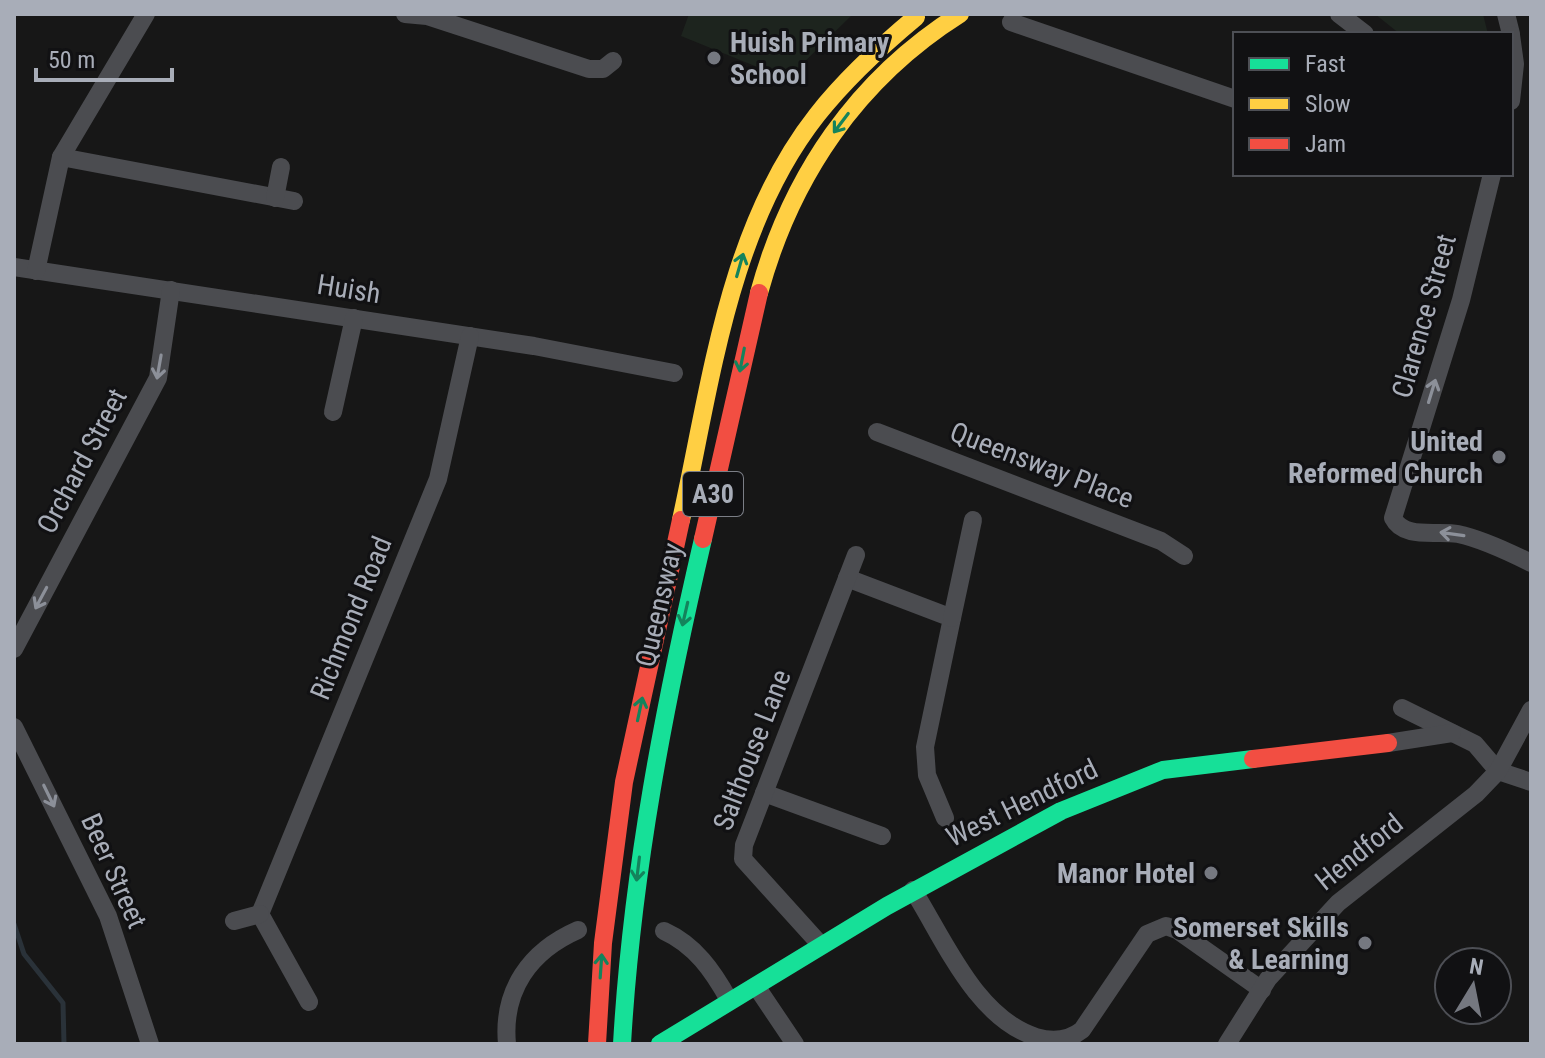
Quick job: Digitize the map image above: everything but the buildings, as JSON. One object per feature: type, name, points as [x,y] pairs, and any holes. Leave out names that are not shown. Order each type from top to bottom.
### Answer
[{"type":"main road","name":"Queensway","points":[[597,1044],[603,943],[624,782],[715,362],[742,256],[784,162],[825,100],[866,56],[919,14]]},
{"type":"main road","name":"Queensway","points":[[622,1044],[629,946],[650,788],[674,662],[766,263],[808,171],[865,92],[904,55],[960,14]]},
{"type":"main road","name":"West Hendford","points":[[660,1044],[756,986],[819,943],[1038,822],[1132,774],[1388,743]]},
{"type":"street","points":[[36,271],[61,157],[146,14]]},
{"type":"street","points":[[405,14],[427,15],[589,69],[603,69],[613,61]]},
{"type":"street","points":[[1339,14],[1362,32]]},
{"type":"street","points":[[1011,22],[1233,98]]},
{"type":"street","points":[[1513,56],[1513,88]]},
{"type":"street","points":[[61,157],[284,200],[281,167]]},
{"type":"street","name":"Clarence Street","points":[[1492,176],[1461,300],[1393,518],[1397,526],[1407,531],[1463,535],[1531,563]]},
{"type":"street","name":"Huish","points":[[14,267],[470,336],[674,373]]},
{"type":"street","name":"Orchard Street","points":[[14,649],[158,378],[171,290]]},
{"type":"street","points":[[333,412],[354,318]]},
{"type":"street","name":"Richmond Road","points":[[260,914],[438,479],[470,336]]},
{"type":"street","name":"Queensway Place","points":[[877,432],[1161,541],[1184,556]]},
{"type":"street","points":[[945,818],[927,775],[925,747],[973,520]]},
{"type":"street","name":"Salthouse Lane","points":[[819,943],[743,859],[744,845],[856,555]]},
{"type":"street","points":[[847,578],[952,618]]},
{"type":"street","points":[[1402,708],[1475,744],[1498,771],[1531,782]]},
{"type":"street","name":"Hendford","points":[[1227,1044],[1262,990],[1338,903],[1476,794],[1498,771],[1531,710]]},
{"type":"street","name":"Beer Street","points":[[14,727],[108,916],[150,1044]]},
{"type":"street","name":"West Hendford","points":[[1388,743],[1452,733]]},
{"type":"street","points":[[764,793],[882,836]]},
{"type":"street","points":[[913,890],[984,1004],[1018,1031],[1041,1038],[1073,1038],[1082,1030],[1147,934],[1156,928],[1177,930],[1262,990]]},
{"type":"street","points":[[234,921],[260,914],[309,1002]]},
{"type":"street","points":[[507,1044],[510,1000],[522,973],[556,940],[578,930]]},
{"type":"street","points":[[664,931],[692,948],[709,967],[729,1000]]},
{"type":"street","points":[[756,986],[795,1044]]},
{"type":"shaded area","points":[[689,14],[853,14],[787,79],[681,36]]},
{"type":"shaded area","points":[[1375,14],[1483,14],[1488,32],[1398,32]]},
{"type":"waterway","points":[[14,924],[24,954],[63,1003],[64,1044]]},
{"type":"traffic: fast","points":[[622,1044],[633,916],[652,790],[703,539]]},
{"type":"traffic: fast","points":[[660,1044],[887,906],[1061,811],[1163,770],[1253,759]]},
{"type":"traffic: slow","points":[[759,293],[789,209],[833,134],[890,69],[923,40],[960,14]]},
{"type":"traffic: slow","points":[[681,520],[727,309],[762,207],[787,159],[817,115],[864,63],[916,17]]},
{"type":"traffic: jam","points":[[703,539],[759,293]]},
{"type":"traffic: jam","points":[[597,1044],[603,943],[624,782],[681,520]]},
{"type":"traffic: jam","points":[[1253,759],[1388,743]]},
{"type":"place","name":"Huish Primary School","points":[[714,58]]},
{"type":"place","name":"United Reformed Church","points":[[1499,457]]},
{"type":"place","name":"Manor Hotel","points":[[1211,873]]},
{"type":"place","name":"Somerset Skills & Learning","points":[[1365,943]]}]
